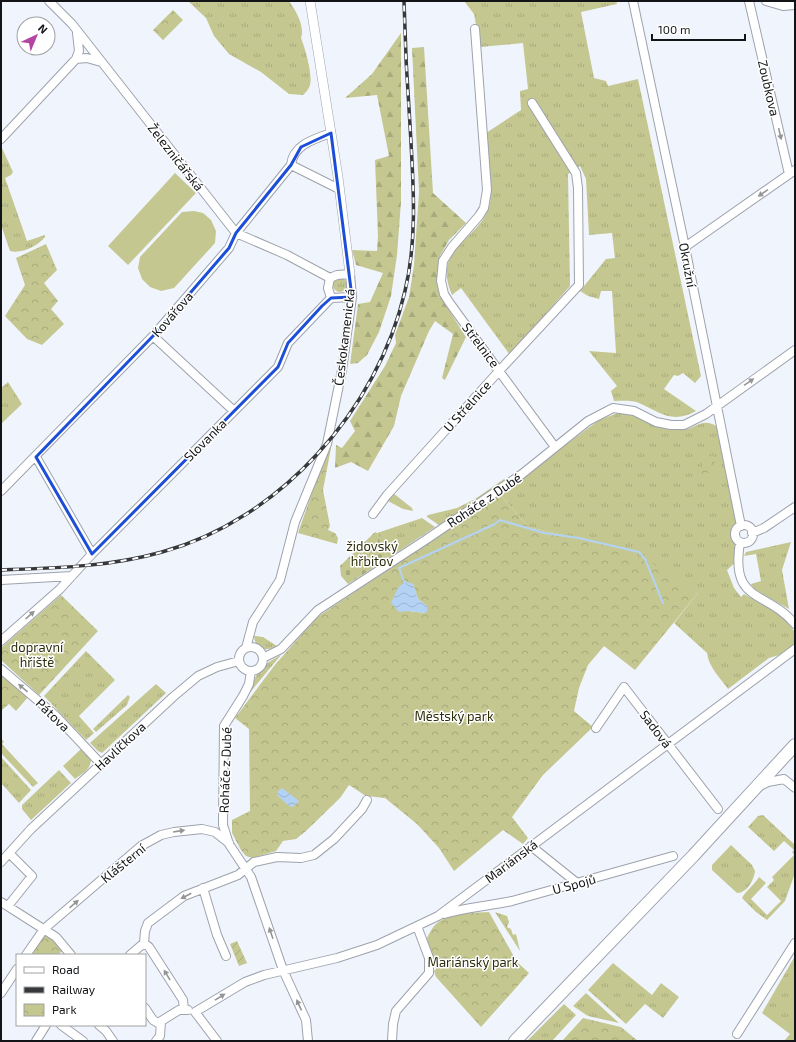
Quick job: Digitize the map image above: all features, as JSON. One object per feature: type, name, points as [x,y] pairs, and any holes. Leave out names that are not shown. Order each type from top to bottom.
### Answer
[{"type":"main road","points":[[515,1041],[757,787],[795,745]]},
{"type":"street","name":"Železničářská","points":[[49,1],[77,31],[236,233],[287,255],[330,278]]},
{"type":"street","name":"Českokamenická","points":[[246,648],[248,634],[253,622],[262,605],[280,580],[295,522],[327,444],[342,370],[352,297],[331,132],[310,1]]},
{"type":"street","name":"Zoubkova","points":[[749,1],[792,172]]},
{"type":"street","points":[[766,1],[782,6],[795,5]]},
{"type":"street","name":"Okružní","points":[[634,2],[741,526],[737,529],[735,534],[736,539],[740,542],[737,561],[745,588],[789,617],[795,624]]},
{"type":"street","name":"Střelnice","points":[[475,29],[486,197],[484,208],[479,216],[452,247],[443,261],[441,281],[444,294],[449,302],[499,371],[579,285],[578,188],[576,173],[532,103]]},
{"type":"street","points":[[1,139],[76,59],[79,47],[77,31]]},
{"type":"street","points":[[76,59],[87,58],[102,63]]},
{"type":"street","name":"Kovářova","points":[[1,491],[153,336],[229,248],[236,233],[290,166],[293,156],[304,144],[331,132]]},
{"type":"street","points":[[290,166],[339,189]]},
{"type":"street","points":[[685,247],[792,172]]},
{"type":"street","points":[[350,274],[337,275],[330,278],[328,288],[331,298],[352,297]]},
{"type":"street","name":"Slovanka","points":[[1,641],[72,576],[92,554],[278,368],[288,343],[331,298]]},
{"type":"street","points":[[153,336],[234,411]]},
{"type":"street","name":"Roháče z Dubé","points":[[308,1041],[306,1020],[283,970],[257,894],[246,869],[229,844],[224,821],[224,726],[243,696],[251,671],[260,667],[263,658],[281,649],[318,610],[427,539],[522,474],[588,421],[613,408],[634,410],[656,422],[671,425],[684,425],[695,421],[795,350]]},
{"type":"street","name":"U Střelnice","points":[[373,514],[387,495],[499,371],[555,447]]},
{"type":"street","points":[[36,457],[92,554]]},
{"type":"street","points":[[752,533],[764,528],[795,507]]},
{"type":"street","points":[[740,542],[747,542],[752,537],[750,528],[741,526]]},
{"type":"street","points":[[1,580],[72,576]]},
{"type":"street","points":[[248,634],[254,647],[261,652],[263,658]]},
{"type":"street","points":[[251,671],[243,669],[239,661],[240,653],[246,648],[254,647]]},
{"type":"street","name":"Mariánská","points":[[195,1012],[245,982],[264,974],[337,958],[376,945],[438,916],[795,649]]},
{"type":"street","name":"Havlíčkova","points":[[1,862],[31,829],[173,697],[198,676],[217,667],[239,661]]},
{"type":"street","name":"Pátova","points":[[1,669],[56,716],[101,764]]},
{"type":"street","name":"Sadová","points":[[596,728],[624,687],[718,809]]},
{"type":"street","points":[[757,787],[768,782],[784,780],[795,788]]},
{"type":"street","points":[[131,954],[144,943],[145,931],[148,923],[184,896],[238,875],[254,862],[277,857],[301,858],[314,855],[334,839],[362,809],[367,800]]},
{"type":"street","points":[[224,821],[215,832],[229,844]]},
{"type":"street","name":"Klášterní","points":[[27,954],[44,929],[141,846],[161,835],[174,832],[202,829],[215,832]]},
{"type":"street","points":[[531,846],[577,883]]},
{"type":"street","points":[[11,851],[32,876],[4,904],[56,937],[70,954]]},
{"type":"street","name":"U Spojů","points":[[438,916],[474,907],[490,906],[673,856]]},
{"type":"street","points":[[203,888],[217,935],[226,956]]},
{"type":"street","points":[[392,1041],[396,1011],[429,973],[429,958],[417,926]]},
{"type":"street","points":[[144,943],[152,949],[183,1000],[184,1009]]},
{"type":"street","points":[[737,1034],[795,943]]},
{"type":"street","points":[[1,993],[16,970]]},
{"type":"street","points":[[146,1010],[153,1020],[161,1022],[184,1009],[195,1012],[217,1041]]},
{"type":"street","points":[[156,1041],[160,1036],[161,1022]]},
{"type":"street","points":[[36,1041],[45,1026]]},
{"type":"street","points":[[62,1026],[83,1041]]},
{"type":"street","points":[[100,1026],[113,1041]]},
{"type":"highlighted area","points":[[331,133],[352,297],[331,298],[322,306],[288,343],[278,367],[92,554],[36,457],[153,336],[229,248],[236,233],[291,165],[301,147]]},
{"type":"green space","points":[[188,1],[289,1],[301,24],[301,38],[310,68],[311,81],[309,88],[303,95],[289,94],[261,72],[229,54],[214,36],[206,18]]},
{"type":"green space","points":[[464,1],[616,1],[617,4],[581,12],[594,78],[606,81],[608,86],[638,79],[701,376],[695,383],[683,373],[678,376],[674,375],[664,389],[696,411],[688,415],[673,417],[667,416],[636,402],[614,401],[611,391],[617,386],[589,351],[616,353],[612,291],[601,291],[599,299],[588,296],[580,291],[606,259],[615,258],[612,233],[589,235],[586,179],[580,166],[568,174],[570,286],[510,355],[461,288],[452,295],[447,278],[448,265],[460,244],[478,226],[485,216],[490,203],[486,133],[521,110],[520,91],[528,89],[523,43],[480,47],[474,14]]},
{"type":"green space","points":[[173,10],[183,20],[163,40],[153,30]]},
{"type":"green space","points":[[401,33],[401,202],[397,255],[391,296],[379,332],[367,355],[358,363],[350,364],[358,304],[370,302],[383,273],[356,265],[352,250],[377,251],[378,236],[375,160],[389,156],[377,95],[345,98],[372,74]]},
{"type":"green space","points":[[424,47],[433,193],[466,223],[449,240],[440,256],[437,282],[440,296],[466,337],[445,380],[442,378],[453,334],[435,321],[429,331],[401,396],[394,426],[368,471],[351,462],[335,468],[336,445],[342,448],[355,431],[350,421],[385,366],[396,343],[395,335],[409,297],[414,265],[419,192],[412,48]]},
{"type":"green space","points":[[2,148],[13,172],[5,178],[27,241],[45,235],[42,240],[34,246],[15,252],[10,251],[1,225]]},
{"type":"green space","points":[[175,173],[196,193],[128,265],[108,246]]},
{"type":"green space","points":[[194,211],[203,213],[211,220],[216,231],[215,243],[174,288],[161,291],[150,287],[142,279],[138,268],[140,257],[182,212]]},
{"type":"green space","points":[[46,244],[57,270],[44,283],[58,301],[51,309],[64,324],[42,345],[27,339],[5,316],[25,285],[16,258]]},
{"type":"green space","points":[[337,278],[343,278],[347,282],[347,288],[343,292],[337,292],[333,288],[333,282]]},
{"type":"green space","points":[[8,382],[22,404],[1,424],[1,388]]},
{"type":"green space","points":[[618,413],[634,415],[667,429],[686,429],[703,423],[712,424],[718,427],[741,526],[737,530],[736,534],[740,542],[737,561],[727,570],[734,588],[741,597],[744,594],[782,616],[795,632],[795,644],[779,655],[769,658],[728,689],[712,667],[707,653],[674,623],[697,594],[615,547],[528,527],[500,494],[599,420]]},
{"type":"green space","points":[[328,447],[331,448],[323,490],[330,526],[328,530],[335,533],[338,538],[337,544],[298,533]]},
{"type":"green space","points":[[714,456],[717,478],[710,478],[709,473],[702,474],[702,464],[707,462],[707,457]]},
{"type":"green space","points":[[504,479],[507,480],[439,525],[427,517],[428,515],[457,508],[475,499]]},
{"type":"green space","points":[[393,493],[412,508],[413,511],[403,509],[388,501]]},
{"type":"green space","name":"Městský park","points":[[500,494],[528,527],[615,547],[657,566],[697,594],[635,670],[604,646],[588,665],[579,688],[574,711],[593,727],[543,775],[512,817],[528,838],[523,844],[503,830],[454,871],[439,848],[417,824],[385,798],[366,796],[349,785],[340,798],[296,839],[283,841],[276,851],[252,858],[246,856],[241,850],[232,833],[232,820],[250,811],[249,729],[235,718],[274,666],[316,618]],"holes":[[[413,584],[418,599],[427,606],[424,613],[409,611]]]},
{"type":"green space","points":[[422,518],[435,527],[387,559],[377,533]]},
{"type":"green space","name":"židovský hřbitov","points":[[375,532],[377,533],[387,559],[348,584],[341,576],[340,566]]},
{"type":"green space","points":[[791,542],[782,570],[789,609],[754,589],[751,584],[761,581],[756,554],[744,556],[746,552]]},
{"type":"green space","name":"dopravní hřiště","points":[[61,595],[98,631],[39,695],[1,660],[1,648]]},
{"type":"green space","points":[[254,636],[263,637],[277,646],[269,649],[259,647],[256,644]]},
{"type":"green space","points":[[86,651],[115,680],[79,716],[94,733],[86,740],[44,696]]},
{"type":"green space","points":[[281,655],[247,696],[256,676],[260,671],[268,663]]},
{"type":"green space","points":[[1,671],[29,696],[16,711],[9,704],[1,711]]},
{"type":"green space","points":[[156,684],[166,693],[102,753],[98,751],[90,743]]},
{"type":"green space","points":[[128,695],[130,697],[127,705],[96,732],[93,729]]},
{"type":"green space","points":[[1,738],[4,742],[2,744],[38,783],[33,787],[1,753]]},
{"type":"green space","points":[[81,749],[91,760],[89,767],[85,772],[75,779],[63,766]]},
{"type":"green space","points":[[1,757],[31,790],[19,803],[1,783]]},
{"type":"green space","points":[[59,770],[71,783],[31,820],[22,809],[22,805]]},
{"type":"green space","points":[[763,815],[795,845],[795,873],[785,901],[767,920],[756,912],[742,898],[759,877],[766,883],[751,899],[767,915],[781,901],[767,887],[774,880],[772,877],[794,855],[792,852],[794,850],[784,841],[774,851],[748,827],[758,816]]},
{"type":"green space","points":[[731,845],[752,865],[755,871],[747,888],[744,891],[737,893],[712,870],[712,865]]},
{"type":"green space","name":"Mariánský park","points":[[489,912],[517,962],[529,973],[481,1027],[436,977],[434,971],[436,969],[427,938],[435,925],[453,915]]},
{"type":"green space","points":[[495,912],[507,916],[509,922],[507,927],[511,929],[513,935],[516,934],[520,951]]},
{"type":"green space","points":[[46,934],[56,941],[63,950],[59,954],[31,954],[40,939]]},
{"type":"green space","points":[[237,941],[247,963],[239,966],[230,944]]},
{"type":"green space","points":[[795,956],[795,1041],[784,1041],[790,1034],[762,1013]]},
{"type":"green space","points":[[613,963],[652,995],[661,983],[679,997],[663,1018],[645,1004],[626,1024],[588,990]]},
{"type":"green space","points":[[586,993],[619,1023],[588,1016],[573,1006]]},
{"type":"green space","points":[[564,1004],[576,1015],[552,1041],[527,1041]]},
{"type":"green space","points":[[583,1018],[621,1027],[638,1041],[562,1041]]},
{"type":"water","points":[[405,581],[413,584],[418,599],[427,606],[427,612],[399,612],[391,603],[398,588]]},
{"type":"water","points":[[282,788],[299,801],[293,807],[289,806],[277,795],[277,792]]},
{"type":"waterway","points":[[405,584],[399,568],[495,524],[500,520],[544,533],[579,538],[639,552],[645,559],[663,603]]},
{"type":"railway","points":[[1,570],[82,566],[122,561],[162,552],[205,536],[246,514],[284,486],[318,454],[347,417],[372,377],[392,335],[405,291],[412,250],[414,208],[404,1]]}]
